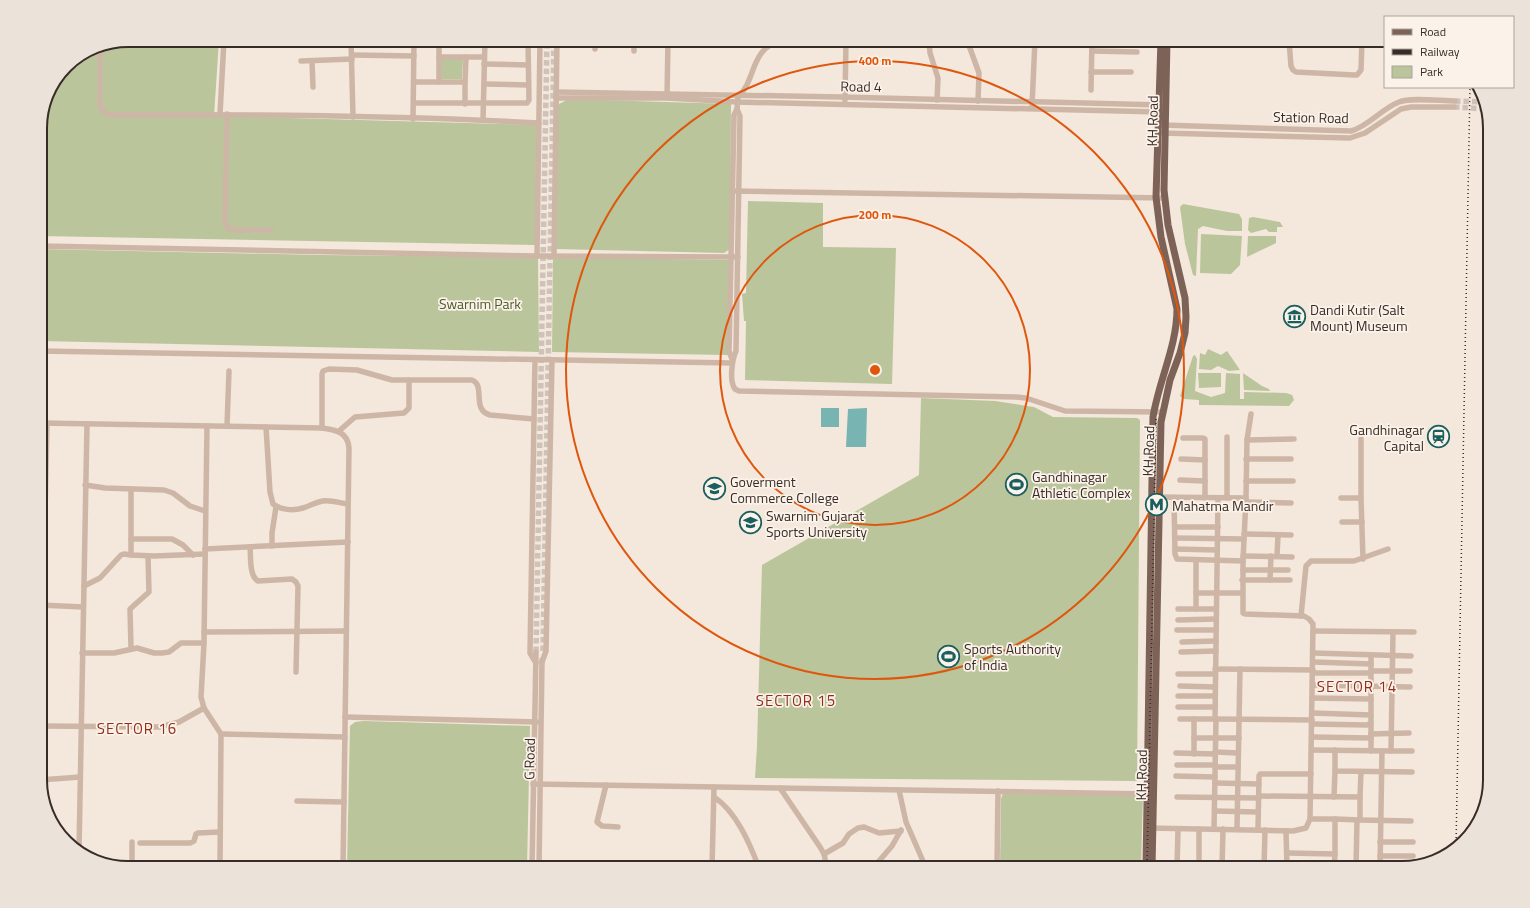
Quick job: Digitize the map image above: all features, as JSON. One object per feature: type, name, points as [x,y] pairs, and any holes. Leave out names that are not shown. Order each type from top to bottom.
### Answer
[{"type":"main road","name":"KH Road","points":[[1156,497],[1163,412],[1170,380],[1180,353],[1185,333],[1186,317],[1185,298],[1168,225],[1164,198],[1161,47]]},
{"type":"main road","name":"KH Road","points":[[1162,109],[1166,47]]},
{"type":"main road","name":"KH Road","points":[[1147,861],[1151,794],[1156,497],[1154,412],[1174,337],[1177,320],[1177,309],[1161,237],[1156,197],[1162,133]]},
{"type":"main road","name":"KH Road","points":[[1150,828],[1152,861]]},
{"type":"street","points":[[220,114],[224,47]]},
{"type":"street","points":[[351,47],[353,117]]},
{"type":"street","points":[[413,119],[414,47]]},
{"type":"street","points":[[439,47],[439,82]]},
{"type":"street","points":[[483,120],[484,47]]},
{"type":"street","points":[[414,103],[525,104],[529,100],[528,47]]},
{"type":"street","points":[[536,256],[540,47]]},
{"type":"street","points":[[554,256],[557,47]]},
{"type":"street","points":[[668,47],[668,96]]},
{"type":"street","points":[[732,361],[736,351],[738,257],[734,115],[737,110],[737,99],[742,92],[758,58],[766,47]]},
{"type":"street","points":[[845,104],[846,47]]},
{"type":"street","points":[[930,47],[938,78],[937,100]]},
{"type":"street","points":[[970,47],[979,73],[978,101]]},
{"type":"street","points":[[1032,105],[1035,47]]},
{"type":"street","points":[[1091,90],[1092,47]]},
{"type":"street","points":[[1290,47],[1291,66],[1296,72],[1357,75],[1361,70],[1362,47]]},
{"type":"street","points":[[1092,51],[1137,52]]},
{"type":"street","points":[[100,52],[100,106],[105,113],[109,115],[227,114],[483,120],[538,123]]},
{"type":"street","points":[[301,61],[352,57],[414,56]]},
{"type":"street","points":[[439,57],[466,57],[484,61],[528,65]]},
{"type":"street","points":[[465,104],[466,57]]},
{"type":"street","points":[[312,61],[313,87]]},
{"type":"street","points":[[1091,72],[1131,72]]},
{"type":"street","points":[[414,82],[465,82]]},
{"type":"street","points":[[484,84],[528,85]]},
{"type":"street","name":"Road 4","points":[[556,95],[668,96],[845,104],[1032,105],[1162,109]]},
{"type":"street","name":"Road 4","points":[[737,99],[845,98],[978,101],[1032,105]]},
{"type":"street","name":"Station Road","points":[[1162,125],[1351,131],[1362,127],[1399,102],[1411,100],[1455,101]]},
{"type":"street","points":[[1162,133],[1350,138],[1365,133],[1400,109],[1411,107],[1454,107]]},
{"type":"street","points":[[227,114],[226,227],[233,230],[271,230]]},
{"type":"street","points":[[736,191],[1164,198]]},
{"type":"street","points":[[736,191],[731,257],[729,351],[732,361],[732,384],[735,389],[739,391],[1016,397],[1026,398],[1065,411],[1163,412]]},
{"type":"street","points":[[47,246],[536,256],[738,257]]},
{"type":"street","points":[[47,351],[535,360],[732,361]]},
{"type":"street","points":[[535,360],[530,653],[536,663]]},
{"type":"street","points":[[542,662],[546,651],[552,360]]},
{"type":"street","points":[[322,428],[322,374],[325,370],[357,370],[392,380],[472,380],[475,381],[478,386],[480,405],[484,413],[490,415],[534,419]]},
{"type":"street","points":[[227,426],[229,371]]},
{"type":"street","points":[[338,430],[355,417],[404,413],[407,411],[409,408],[409,380]]},
{"type":"street","points":[[1150,828],[1286,831],[1302,830],[1308,824],[1310,819],[1313,624],[1309,619],[1301,616],[1245,614],[1242,609],[1246,459],[1251,414]]},
{"type":"street","points":[[47,423],[322,428],[338,430],[346,437],[349,443],[343,861]]},
{"type":"street","points":[[79,844],[87,424]]},
{"type":"street","points":[[207,426],[204,552],[204,643],[201,697],[204,708],[220,734],[220,861]]},
{"type":"street","points":[[266,427],[270,492],[273,504],[276,507],[296,510],[323,501],[348,504]]},
{"type":"street","points":[[1227,437],[1227,498]]},
{"type":"street","points":[[1183,438],[1205,439],[1204,498]]},
{"type":"street","points":[[1247,440],[1294,439]]},
{"type":"street","points":[[1361,439],[1363,558]]},
{"type":"street","points":[[1181,459],[1205,460]]},
{"type":"street","points":[[1246,459],[1291,459]]},
{"type":"street","points":[[1180,480],[1205,481]]},
{"type":"street","points":[[1246,481],[1293,481]]},
{"type":"street","points":[[86,485],[105,488],[169,492],[190,506],[205,511]]},
{"type":"street","points":[[131,489],[131,555]]},
{"type":"street","points":[[1156,497],[1227,498],[1291,503]]},
{"type":"street","points":[[1174,498],[1175,549],[1177,559],[1217,560],[1274,556],[1292,557]]},
{"type":"street","points":[[1214,829],[1218,498]]},
{"type":"street","points":[[1341,498],[1361,498]]},
{"type":"street","points":[[272,546],[272,533],[276,507]]},
{"type":"street","points":[[1342,522],[1362,522]]},
{"type":"street","points":[[1175,527],[1218,528]]},
{"type":"street","points":[[1270,580],[1278,535]]},
{"type":"street","points":[[1175,538],[1217,539],[1291,535]]},
{"type":"street","points":[[131,539],[172,539],[183,545],[193,555]]},
{"type":"street","points":[[84,586],[100,578],[120,555],[124,554],[148,556],[193,555],[204,552],[250,547],[348,542]]},
{"type":"street","points":[[250,547],[252,575],[256,580],[295,579],[298,586],[296,672]]},
{"type":"street","points":[[1175,549],[1217,550]]},
{"type":"street","points":[[1301,616],[1306,566],[1308,563],[1311,561],[1349,562],[1388,549]]},
{"type":"street","points":[[131,649],[130,609],[149,592],[148,556]]},
{"type":"street","points":[[1196,560],[1196,609]]},
{"type":"street","points":[[1243,570],[1288,570]]},
{"type":"street","points":[[1242,580],[1290,580]]},
{"type":"street","points":[[1196,593],[1242,593]]},
{"type":"street","points":[[47,605],[83,607]]},
{"type":"street","points":[[1178,609],[1216,609]]},
{"type":"street","points":[[1178,620],[1216,619]]},
{"type":"street","points":[[1177,630],[1216,630]]},
{"type":"street","points":[[204,632],[346,631]]},
{"type":"street","points":[[1314,631],[1414,632]]},
{"type":"street","points":[[1391,751],[1393,632]]},
{"type":"street","points":[[1182,642],[1216,641]]},
{"type":"street","points":[[82,654],[114,653],[131,649],[144,649],[154,653],[162,653],[169,652],[181,643],[204,643]]},
{"type":"street","name":"G Road","points":[[540,861],[543,651]]},
{"type":"street","points":[[1181,652],[1216,651]]},
{"type":"street","name":"G Road","points":[[532,861],[536,652]]},
{"type":"street","points":[[1313,653],[1411,656]]},
{"type":"street","points":[[1370,655],[1371,751]]},
{"type":"street","points":[[1313,662],[1370,664]]},
{"type":"street","points":[[1237,829],[1240,669]]},
{"type":"street","points":[[1178,674],[1240,669],[1313,672],[1410,672]]},
{"type":"street","points":[[1313,685],[1410,687]]},
{"type":"street","points":[[1180,686],[1215,686]]},
{"type":"street","points":[[1178,696],[1215,696]]},
{"type":"street","points":[[1312,698],[1371,699]]},
{"type":"street","points":[[1178,707],[1215,707]]},
{"type":"street","points":[[47,726],[160,727],[179,722],[204,708]]},
{"type":"street","points":[[1312,714],[1371,715]]},
{"type":"street","points":[[345,718],[541,722]]},
{"type":"street","points":[[1180,718],[1239,719],[1367,725],[1371,723]]},
{"type":"street","points":[[1194,719],[1194,754]]},
{"type":"street","points":[[1312,737],[1371,736],[1391,733],[1409,733]]},
{"type":"street","points":[[220,734],[345,737]]},
{"type":"street","points":[[1194,738],[1239,738]]},
{"type":"street","points":[[1312,750],[1412,751]]},
{"type":"street","points":[[1334,797],[1335,750]]},
{"type":"street","points":[[1380,861],[1382,751]]},
{"type":"street","points":[[1176,754],[1238,753]]},
{"type":"street","points":[[1177,765],[1238,767]]},
{"type":"street","points":[[1335,771],[1412,772]]},
{"type":"street","points":[[1356,861],[1361,772]]},
{"type":"street","points":[[1258,830],[1259,776],[1262,773],[1311,774]]},
{"type":"street","points":[[1176,776],[1259,784]]},
{"type":"street","points":[[47,779],[80,777]]},
{"type":"street","points":[[533,784],[1151,794]]},
{"type":"street","points":[[606,785],[597,822],[602,826],[618,827]]},
{"type":"street","points":[[712,861],[714,787]]},
{"type":"street","points":[[780,788],[824,854],[826,861]]},
{"type":"street","points":[[899,790],[906,822],[923,861]]},
{"type":"street","points":[[997,861],[998,791]]},
{"type":"street","points":[[714,797],[727,808],[750,844],[756,861]]},
{"type":"street","points":[[1177,797],[1360,797]]},
{"type":"street","points":[[297,801],[344,802]]},
{"type":"street","points":[[1215,811],[1258,812]]},
{"type":"street","points":[[1310,819],[1411,820]]},
{"type":"street","points":[[1334,861],[1335,819]]},
{"type":"street","points":[[879,861],[892,846],[906,822]]},
{"type":"street","points":[[824,854],[843,843],[849,834],[861,828],[879,833],[901,831]]},
{"type":"street","points":[[1177,861],[1178,828]]},
{"type":"street","points":[[1199,829],[1199,861]]},
{"type":"street","points":[[1222,861],[1223,829]]},
{"type":"street","points":[[1264,861],[1265,830]]},
{"type":"street","points":[[1286,831],[1287,861]]},
{"type":"street","points":[[140,843],[190,843],[194,841],[198,832],[219,832]]},
{"type":"street","points":[[132,842],[132,861]]},
{"type":"street","points":[[1380,842],[1413,842]]},
{"type":"street","points":[[1287,853],[1335,854]]},
{"type":"street","points":[[1380,856],[1413,856]]},
{"type":"green space","points":[[128,47],[219,47],[214,116],[541,125],[537,245],[47,236],[47,123],[51,102],[67,75],[83,61],[97,53]]},
{"type":"green space","points":[[440,59],[463,59],[462,79],[440,79]]},
{"type":"green space","points":[[569,99],[731,104],[730,249],[724,253],[555,249],[555,106]]},
{"type":"green space","points":[[748,201],[823,203],[823,247],[896,248],[892,384],[745,380],[746,321],[744,321],[742,294],[746,293]]},
{"type":"green space","points":[[1183,204],[1239,214],[1242,219],[1242,231],[1227,231],[1203,226],[1198,229],[1196,276],[1193,275],[1185,244],[1180,207]]},
{"type":"green space","points":[[1253,217],[1280,222],[1283,227],[1277,227],[1277,232],[1269,232],[1266,229],[1251,233],[1248,230],[1249,218]]},
{"type":"green space","points":[[1201,234],[1242,236],[1240,265],[1231,274],[1200,273]]},
{"type":"green space","points":[[1248,236],[1276,236],[1276,243],[1247,257]]},
{"type":"green space","name":"Swarnim Park","points":[[47,249],[319,255],[538,257],[539,352],[47,341]]},
{"type":"green space","name":"Swarnim Park","points":[[553,257],[729,260],[728,355],[552,352]]},
{"type":"green space","points":[[1208,349],[1221,355],[1227,351],[1240,370],[1229,371],[1218,366],[1211,370],[1199,369],[1200,353],[1205,355]]},
{"type":"green space","points":[[1195,355],[1197,359],[1195,391],[1211,397],[1225,393],[1226,373],[1240,374],[1240,399],[1244,399],[1244,392],[1286,393],[1292,395],[1294,400],[1289,406],[1199,405],[1199,400],[1184,399],[1180,396],[1193,356]]},
{"type":"green space","points":[[1198,373],[1221,373],[1221,387],[1199,388]]},
{"type":"green space","points":[[1243,373],[1269,389],[1270,391],[1244,390]]},
{"type":"green space","name":"Sports Authority of India","points":[[921,398],[995,401],[1034,407],[1053,417],[1137,418],[1140,420],[1137,781],[755,778],[762,565],[919,475]]},
{"type":"green space","points":[[364,721],[530,726],[527,861],[347,861],[350,726],[355,722]]},
{"type":"green space","points":[[1004,790],[1143,793],[1141,861],[1000,861],[1001,799]]},
{"type":"water","points":[[821,408],[839,408],[839,427],[821,427]]},
{"type":"water","points":[[867,408],[866,447],[846,447],[848,409]]},
{"type":"tunnel","points":[[536,652],[547,47]]},
{"type":"tunnel","points":[[543,651],[554,47]]},
{"type":"tunnel","points":[[1455,101],[1479,102]]},
{"type":"tunnel","points":[[1454,107],[1480,109]]},
{"type":"railway","points":[[1456,840],[1470,88]]},
{"type":"railway","points":[[1147,861],[1156,418]]},
{"type":"place","name":"Dandi Kutir (Salt Mount) Museum","points":[[1294,317]]},
{"type":"place","name":"Gandhinagar Capital","points":[[1439,437]]},
{"type":"place","name":"Gandhinagar Athletic Complex","points":[[1016,484]]},
{"type":"place","name":"Goverment Commerce College","points":[[715,489]]},
{"type":"place","name":"Mahatma Mandir","points":[[1156,505]]},
{"type":"place","name":"Swarnim Gujarat Sports University","points":[[751,523]]},
{"type":"place","name":"Sports Authority of India","points":[[949,656]]},
{"type":"district","name":"SECTOR 14","points":[[1357,686]]},
{"type":"district","name":"SECTOR 15","points":[[796,700]]},
{"type":"district","name":"SECTOR 16","points":[[137,728]]}]
